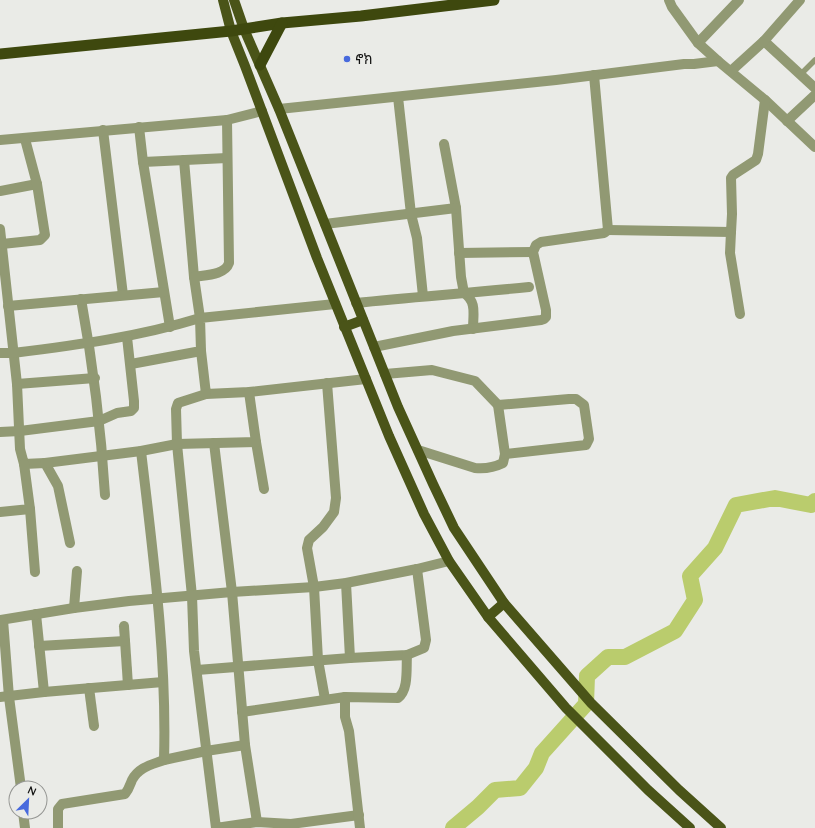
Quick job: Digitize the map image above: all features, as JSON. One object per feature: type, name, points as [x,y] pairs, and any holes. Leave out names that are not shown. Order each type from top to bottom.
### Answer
[{"type":"highway","points":[[0,54],[231,31],[282,23],[377,14],[494,0]]},
{"type":"highway","points":[[260,65],[282,23]]},
{"type":"main road","points":[[222,0],[231,31],[344,327],[389,436],[424,514],[449,560],[488,617],[578,722],[648,790],[690,828]]},
{"type":"main road","points":[[234,0],[244,29],[279,110],[385,374],[454,528],[504,603],[590,703],[721,828]]},
{"type":"main road","points":[[344,327],[363,320]]},
{"type":"main road","points":[[488,617],[504,603]]},
{"type":"street","points":[[668,0],[698,43],[765,100],[815,147]]},
{"type":"street","points":[[698,43],[739,0]]},
{"type":"street","points":[[730,71],[764,41],[800,0]]},
{"type":"street","points":[[764,41],[815,88]]},
{"type":"street","points":[[279,110],[718,61]]},
{"type":"street","points":[[594,75],[608,230]]},
{"type":"street","points":[[787,121],[815,95]]},
{"type":"street","points":[[398,97],[411,214],[417,238],[423,296]]},
{"type":"street","points":[[740,314],[730,253],[732,214],[731,178],[733,175],[756,160],[765,100]]},
{"type":"street","points":[[0,140],[227,120],[262,111]]},
{"type":"street","points":[[194,277],[223,272],[229,263],[227,120]]},
{"type":"street","points":[[139,127],[143,162],[170,327]]},
{"type":"street","points":[[103,130],[123,295]]},
{"type":"street","points":[[2,244],[40,240],[44,237],[37,184],[25,139]]},
{"type":"street","points":[[444,144],[456,208],[459,254],[464,293],[471,298],[474,305],[473,329]]},
{"type":"street","points":[[143,162],[227,158]]},
{"type":"street","points":[[184,160],[206,394]]},
{"type":"street","points":[[0,191],[37,184]]},
{"type":"street","points":[[325,224],[456,208]]},
{"type":"street","points":[[0,229],[17,384],[20,448],[24,464],[30,509],[36,572]]},
{"type":"street","points":[[374,347],[473,329],[544,319],[546,317],[546,310],[533,252],[536,245],[541,242],[604,233],[608,230],[731,232]]},
{"type":"street","points":[[459,254],[533,252]]},
{"type":"street","points":[[356,303],[529,287]]},
{"type":"street","points":[[8,306],[164,292]]},
{"type":"street","points":[[81,300],[95,378],[103,456],[105,495]]},
{"type":"street","points":[[0,353],[13,353],[127,337],[200,318],[335,304]]},
{"type":"street","points":[[0,432],[20,431],[99,421],[117,413],[131,411],[134,408],[134,401],[127,337]]},
{"type":"street","points":[[131,364],[201,351]]},
{"type":"street","points":[[385,374],[432,370],[465,378],[475,381],[498,405],[505,454],[503,463],[495,467],[484,469],[475,468],[418,450]]},
{"type":"street","points":[[17,384],[95,378]]},
{"type":"street","points":[[358,815],[291,824],[257,822],[216,828],[194,651],[192,596],[177,444],[176,409],[178,403],[206,394],[249,392],[366,379]]},
{"type":"street","points":[[325,699],[318,660],[314,587],[306,548],[309,540],[323,527],[334,512],[336,498],[327,383]]},
{"type":"street","points":[[249,392],[264,489]]},
{"type":"street","points":[[498,405],[569,399],[576,400],[584,405],[589,439],[586,445],[505,454]]},
{"type":"street","points":[[24,464],[103,456],[177,444],[256,442]]},
{"type":"street","points":[[214,443],[232,592],[245,745],[257,822]]},
{"type":"street","points":[[141,451],[158,599],[163,682],[164,760]]},
{"type":"street","points":[[45,463],[58,486],[70,543]]},
{"type":"street","points":[[0,512],[30,509]]},
{"type":"street","points":[[20,780],[4,697],[2,620],[74,608],[232,592],[314,587],[346,583],[417,569],[449,560]]},
{"type":"street","points":[[197,670],[318,660],[407,655],[424,648],[426,644],[417,569]]},
{"type":"street","points":[[74,608],[77,571]]},
{"type":"street","points":[[346,583],[350,658]]},
{"type":"street","points":[[36,614],[44,692]]},
{"type":"street","points":[[124,626],[128,685]]},
{"type":"street","points":[[40,646],[125,642]]},
{"type":"street","points":[[242,712],[345,697],[398,698],[405,687],[407,655]]},
{"type":"street","points":[[4,697],[44,692],[163,682]]},
{"type":"street","points":[[89,688],[94,726]]},
{"type":"street","points":[[345,697],[345,717],[349,731],[360,828]]},
{"type":"street","points":[[58,828],[58,809],[62,804],[125,794],[140,769],[164,760],[206,751],[245,745]]},
{"type":"lane","points":[[800,75],[815,60]]},
{"type":"waterway","points":[[453,828],[478,807],[495,790],[520,788],[536,768],[542,753],[586,704],[587,676],[608,657],[625,657],[675,631],[695,600],[690,576],[715,548],[736,505],[775,498],[811,505],[815,501]]},
{"type":"place","name":"ኖክ","points":[[347,59]]}]
